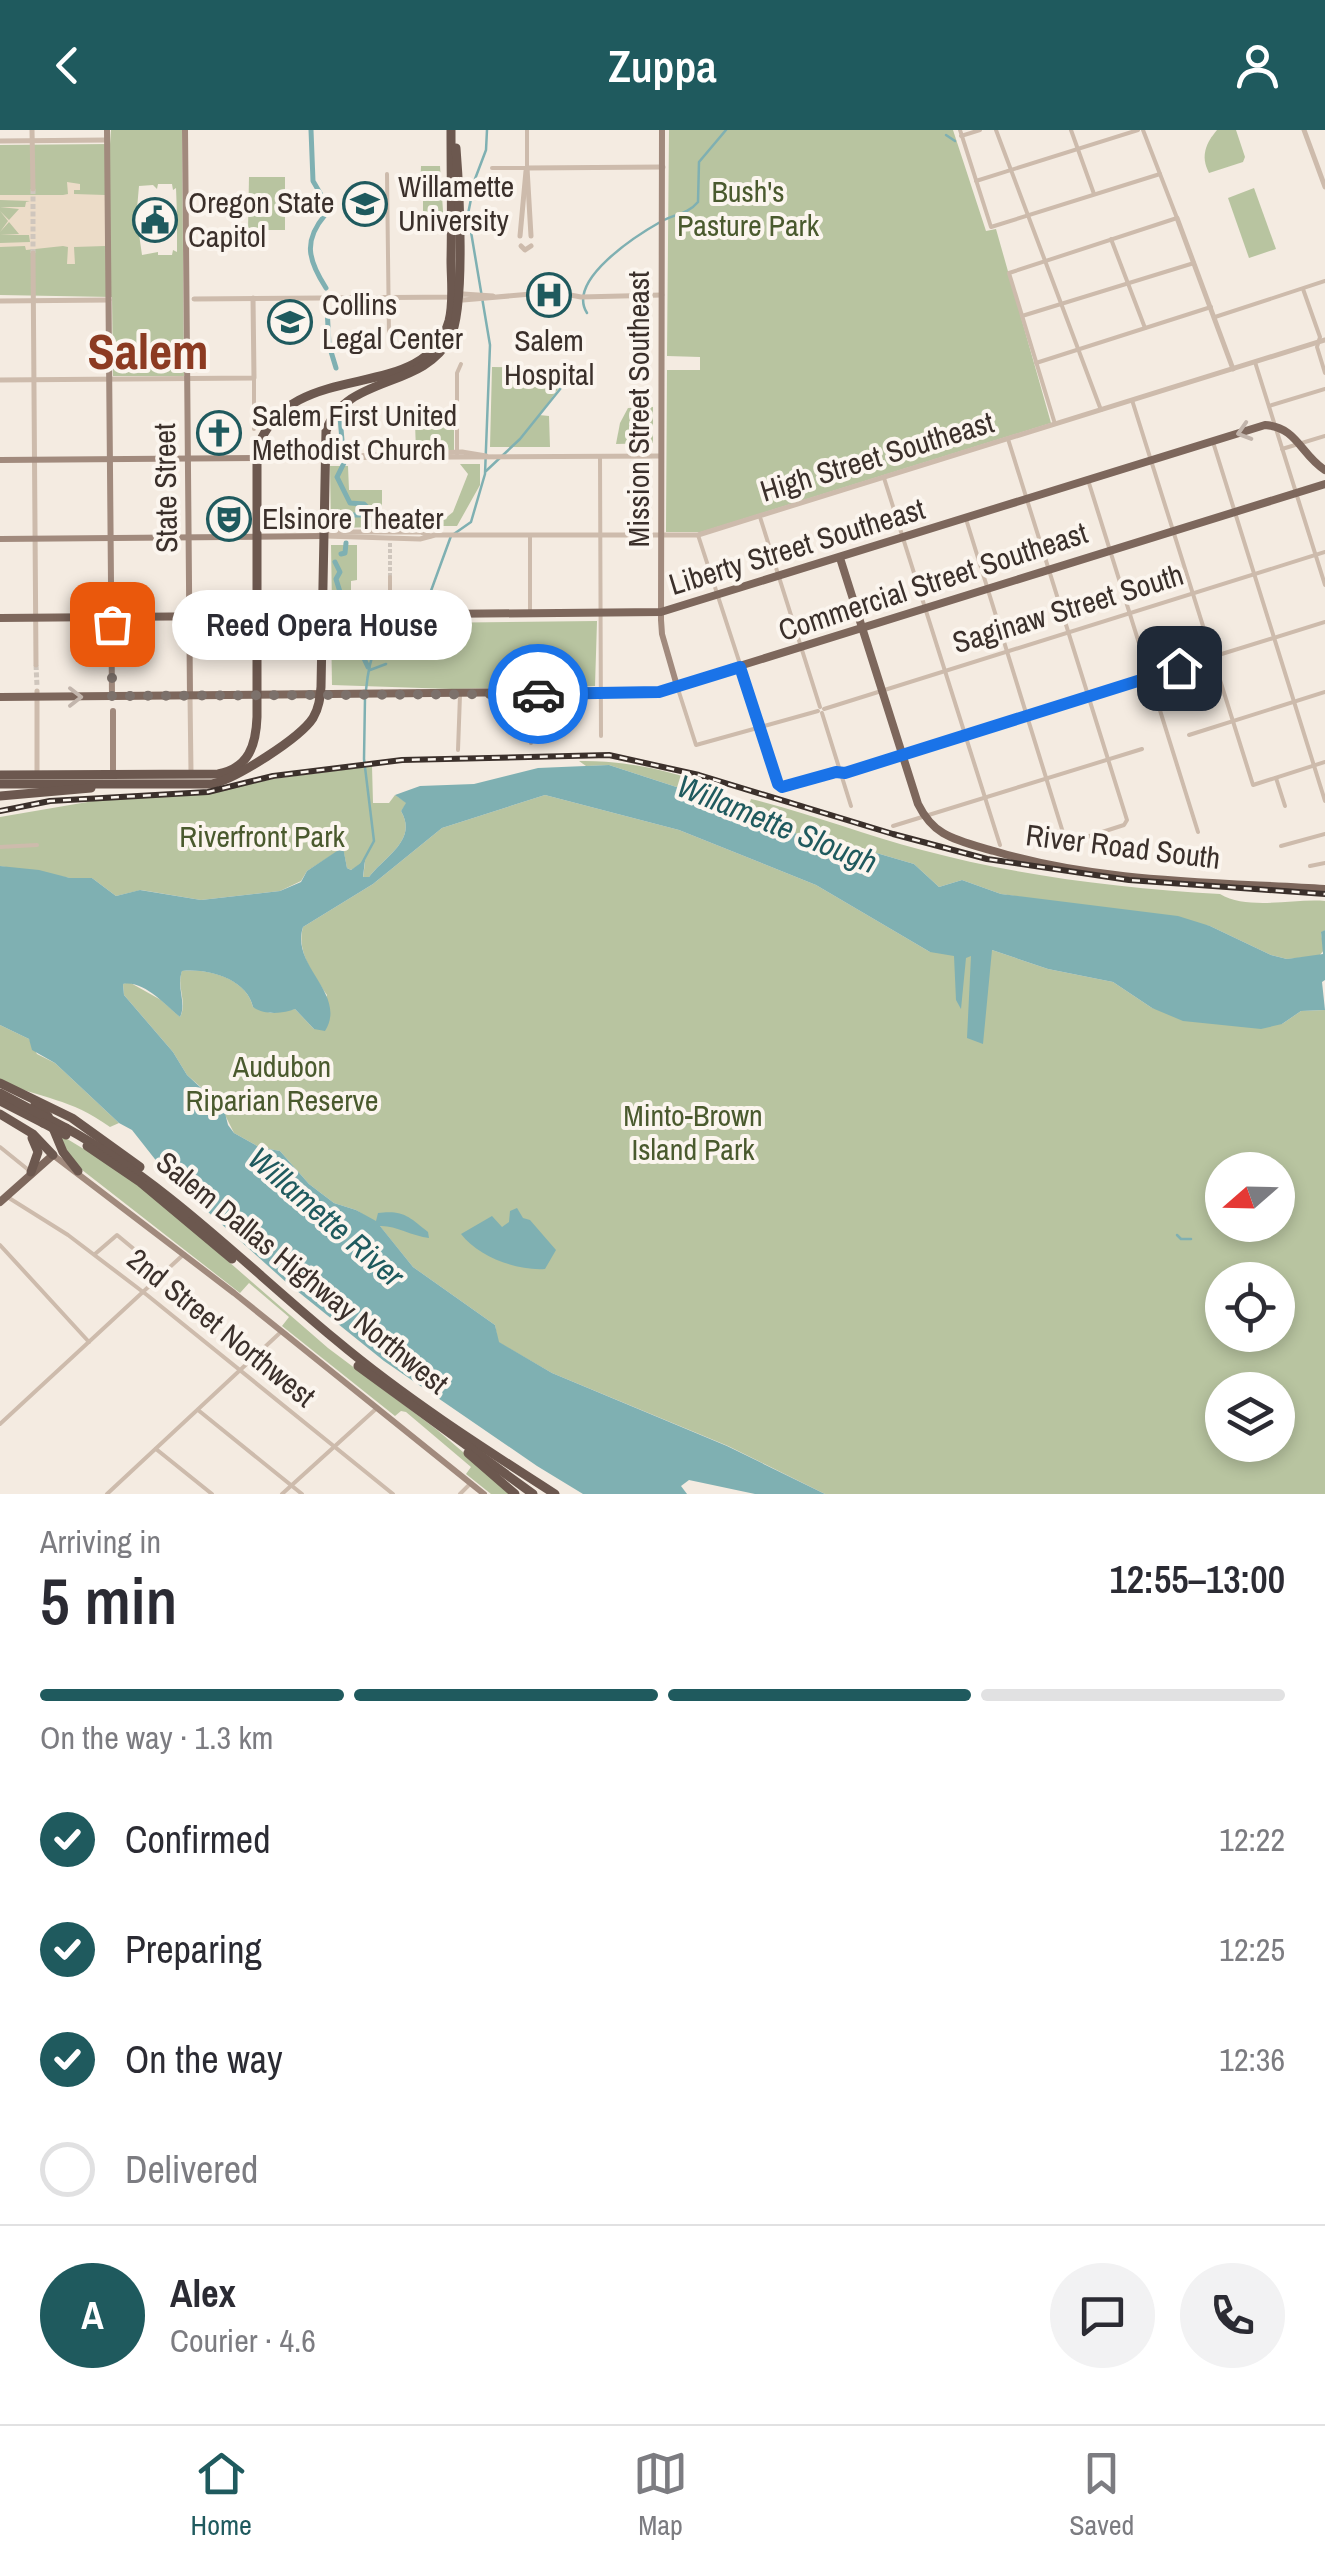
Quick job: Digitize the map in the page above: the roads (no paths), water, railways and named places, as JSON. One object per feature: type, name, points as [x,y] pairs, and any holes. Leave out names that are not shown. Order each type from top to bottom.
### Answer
[{"type":"highway","points":[[0,784],[231,779],[311,722],[324,698],[322,616],[328,425],[343,405],[370,388],[412,374],[443,349],[457,322],[462,297],[454,130]]},
{"type":"highway","points":[[191,780],[226,772],[250,754],[256,734],[255,458],[265,430],[291,404],[323,389],[401,370],[426,356],[439,342],[462,297]]},
{"type":"highway","points":[[0,775],[113,780]]},
{"type":"highway","points":[[0,796],[113,780]]},
{"type":"highway","points":[[1,1083],[44,1110],[63,1134],[78,1172]]},
{"type":"highway","points":[[15,1092],[62,1112],[99,1135],[186,1210]]},
{"type":"highway","points":[[0,1093],[63,1134]]},
{"type":"highway","points":[[0,1100],[63,1134]]},
{"type":"highway","points":[[0,1114],[33,1134],[53,1155],[63,1134]]},
{"type":"highway","points":[[24,1129],[36,1142],[38,1152],[31,1172]]},
{"type":"highway","name":"Salem Dallas Highway Northwest","points":[[63,1134],[130,1166],[352,1354],[554,1494]]},
{"type":"highway","name":"Salem Dallas Highway Northwest","points":[[63,1134],[149,1188],[329,1342],[533,1494]]},
{"type":"highway","points":[[444,1430],[515,1494]]},
{"type":"main road","points":[[107,130],[110,459],[115,538],[111,553],[112,696]]},
{"type":"main road","name":"State Street","points":[[185,130],[190,299],[190,696]]},
{"type":"main road","name":"Mission Street Southeast","points":[[662,130],[661,612],[662,634],[680,685]]},
{"type":"main road","name":"Liberty Street Southeast","points":[[0,618],[661,612],[1264,426],[1275,426]]},
{"type":"main road","points":[[1275,426],[1286,430],[1325,470]]},
{"type":"main road","points":[[0,460],[255,458]]},
{"type":"main road","name":"Commercial Street Southeast","points":[[0,697],[37,691],[112,696],[324,698],[350,694],[649,693],[1325,484]]},
{"type":"main road","name":"High Street Southeast","points":[[0,539],[325,536]]},
{"type":"main road","points":[[840,558],[902,755],[926,818]]},
{"type":"main road","points":[[112,711],[113,780]]},
{"type":"main road","name":"River Road South","points":[[926,818],[944,834],[964,842],[1064,867],[1325,889]]},
{"type":"main road","points":[[3,1199],[53,1155],[184,1254],[484,1494]]},
{"type":"street","points":[[32,130],[33,189]]},
{"type":"street","points":[[527,130],[531,236]]},
{"type":"street","points":[[980,130],[961,133],[991,227],[1160,174]]},
{"type":"street","points":[[996,130],[1102,410]]},
{"type":"street","points":[[1071,130],[1094,194]]},
{"type":"street","points":[[976,181],[1141,130],[1233,369]]},
{"type":"street","points":[[1304,130],[1325,187]]},
{"type":"street","points":[[0,141],[107,140]]},
{"type":"street","points":[[1317,165],[1325,162]]},
{"type":"street","points":[[492,168],[663,168]]},
{"type":"street","points":[[520,236],[527,168]]},
{"type":"street","points":[[387,174],[389,337]]},
{"type":"street","points":[[1055,424],[1009,272],[1177,218]]},
{"type":"street","points":[[1112,239],[1145,328]]},
{"type":"street","points":[[521,246],[525,250],[531,246]]},
{"type":"street","points":[[33,253],[36,664]]},
{"type":"street","points":[[1022,316],[1195,262]]},
{"type":"street","points":[[1215,317],[1325,280]]},
{"type":"street","points":[[1303,289],[1322,341],[1325,373]]},
{"type":"street","points":[[190,299],[485,297],[554,292],[590,297],[662,295]]},
{"type":"street","points":[[253,298],[254,429]]},
{"type":"street","points":[[0,300],[109,300]]},
{"type":"street","points":[[1036,362],[1212,308]]},
{"type":"street","name":"High Street Southeast","points":[[325,536],[390,541],[434,535],[698,535],[1322,341]]},
{"type":"street","points":[[1255,362],[1325,585]]},
{"type":"street","points":[[457,456],[457,373],[461,364]]},
{"type":"street","points":[[0,380],[254,378]]},
{"type":"street","points":[[1269,406],[1325,389]]},
{"type":"street","points":[[1132,400],[1252,786],[1325,762]]},
{"type":"street","points":[[1282,449],[1325,436]]},
{"type":"street","points":[[966,519],[1067,842],[1126,824],[1008,439]]},
{"type":"street","points":[[1212,442],[1325,801]]},
{"type":"street","points":[[600,455],[601,736]]},
{"type":"street","points":[[255,458],[662,456]]},
{"type":"street","points":[[884,478],[1000,845]]},
{"type":"street","points":[[1088,480],[1198,832]]},
{"type":"street","points":[[760,517],[851,806]]},
{"type":"street","name":"High Street Southeast","points":[[325,536],[332,532],[434,535]]},
{"type":"street","points":[[530,535],[530,615]]},
{"type":"street","points":[[698,535],[780,787],[902,755],[1179,668]]},
{"type":"street","name":"Saginaw Street South","points":[[680,685],[695,745],[821,710],[1325,552]]},
{"type":"street","points":[[388,612],[390,577]]},
{"type":"street","points":[[1212,658],[1325,622]]},
{"type":"street","points":[[37,691],[38,775]]},
{"type":"street","points":[[1189,735],[1325,692]]},
{"type":"street","points":[[458,750],[460,694]]},
{"type":"street","points":[[530,694],[531,743]]},
{"type":"street","points":[[112,696],[112,711]]},
{"type":"street","name":"State Street","points":[[190,696],[191,780]]},
{"type":"street","points":[[893,826],[1142,750]]},
{"type":"street","points":[[1276,778],[1285,806]]},
{"type":"street","points":[[1282,846],[1325,834]]},
{"type":"street","points":[[0,847],[37,846]]},
{"type":"street","points":[[1310,866],[1325,863]]},
{"type":"street","points":[[0,1146],[31,1172]]},
{"type":"street","name":"2nd Street Northwest","points":[[3,1199],[16,1203],[143,1292],[393,1494]]},
{"type":"street","points":[[94,1255],[116,1235],[164,1274]]},
{"type":"street","points":[[0,1245],[89,1342]]},
{"type":"street","points":[[0,1424],[184,1254]]},
{"type":"street","points":[[107,1494],[282,1332]]},
{"type":"street","points":[[282,1494],[377,1408]]},
{"type":"street","points":[[198,1410],[302,1494]]},
{"type":"street","points":[[156,1449],[212,1494]]},
{"type":"street","points":[[460,1494],[471,1484]]},
{"type":"street","points":[[114,1488],[122,1494]]},
{"type":"water","name":"Willamette River","points":[[609,765],[701,795],[744,820],[787,830],[844,852],[873,852],[914,864],[939,887],[962,880],[1001,894],[1178,916],[1287,959],[1323,954],[1321,932],[1325,930],[1325,1010],[1301,1011],[1282,1024],[1261,1029],[1183,1021],[1152,1008],[1113,982],[1048,969],[992,950],[983,1044],[967,1038],[971,956],[966,958],[961,1009],[956,1000],[954,956],[930,952],[816,885],[679,830],[545,795],[442,828],[373,884],[303,927],[304,955],[329,1005],[325,1031],[314,1029],[295,1009],[274,1013],[257,1010],[235,983],[203,971],[182,971],[180,1017],[146,990],[123,984],[124,995],[173,1052],[187,1075],[224,1109],[234,1133],[259,1147],[280,1151],[309,1184],[334,1203],[376,1221],[378,1213],[387,1212],[416,1222],[428,1232],[429,1238],[380,1226],[413,1267],[495,1325],[499,1342],[552,1373],[727,1446],[825,1494],[755,1494],[689,1480],[681,1486],[687,1494],[583,1494],[384,1361],[286,1282],[169,1177],[132,1130],[119,1123],[55,1063],[32,1050],[29,1039],[0,1025],[0,866],[92,878],[116,896],[140,890],[201,900],[280,891],[301,882],[307,871],[343,847],[347,868],[351,870],[365,860],[363,877],[369,877],[403,839],[405,821],[401,811],[406,803],[395,795],[420,786],[474,784],[538,768]]},
{"type":"water","points":[[517,1208],[556,1250],[545,1269],[499,1261],[461,1234],[492,1216],[502,1227],[509,1222],[510,1211]]},
{"type":"waterway","points":[[311,130],[313,181],[325,215],[313,233],[310,251],[326,288]]},
{"type":"waterway","points":[[421,610],[451,536],[471,522],[485,474],[490,345],[468,214],[486,150],[487,130]]},
{"type":"waterway","points":[[587,313],[583,300],[586,287],[607,260],[651,228],[698,202],[699,162],[726,130]]},
{"type":"waterway","points":[[946,135],[955,141]]},
{"type":"waterway","points":[[327,308],[329,345],[336,368]]},
{"type":"waterway","points":[[486,471],[520,439],[577,368]]},
{"type":"waterway","points":[[340,417],[343,452]]},
{"type":"waterway","points":[[344,463],[337,477],[350,503],[364,504],[370,510],[365,515],[347,515],[346,530]]},
{"type":"waterway","points":[[341,554],[345,553],[346,543]]},
{"type":"waterway","points":[[335,562],[340,572],[336,579],[340,592]]},
{"type":"waterway","points":[[366,690],[380,639],[405,618]]},
{"type":"waterway","points":[[360,650],[368,667]]},
{"type":"waterway","points":[[370,670],[386,664]]},
{"type":"waterway","points":[[361,865],[374,841],[364,759],[365,698]]},
{"type":"waterway","points":[[1177,1235],[1191,1239]]},
{"type":"tunnel","points":[[33,189],[33,253]]},
{"type":"tunnel","points":[[390,543],[390,577]]},
{"type":"tunnel","points":[[36,665],[37,686]]},
{"type":"railway","points":[[0,811],[50,801],[208,792],[273,776],[402,760],[609,755],[699,775],[987,859],[1129,880],[1325,894]]},
{"type":"place","name":"Willamette University","points":[[365,204]]},
{"type":"place","name":"Oregon State Capitol","points":[[155,220]]},
{"type":"place","name":"Salem Hospital","points":[[549,295]]},
{"type":"place","name":"Collins Legal Center","points":[[290,322]]},
{"type":"place","name":"Salem First United Methodist Church","points":[[219,433]]},
{"type":"place","name":"Elsinore Theater","points":[[229,519]]},
{"type":"place","name":"Reed Opera House","points":[[112,624]]},
{"type":"district","name":"Salem","points":[[148,351]]},
{"type":"park label","name":"Bush's Pasture Park","points":[[748,209]]},
{"type":"park label","name":"Riverfront Park","points":[[262,837]]},
{"type":"park label","name":"Audubon Riparian Reserve","points":[[282,1084]]},
{"type":"park label","name":"Minto-Brown Island Park","points":[[693,1133]]},
{"type":"water label","name":"Willamette Slough","points":[[777,824]]}]
